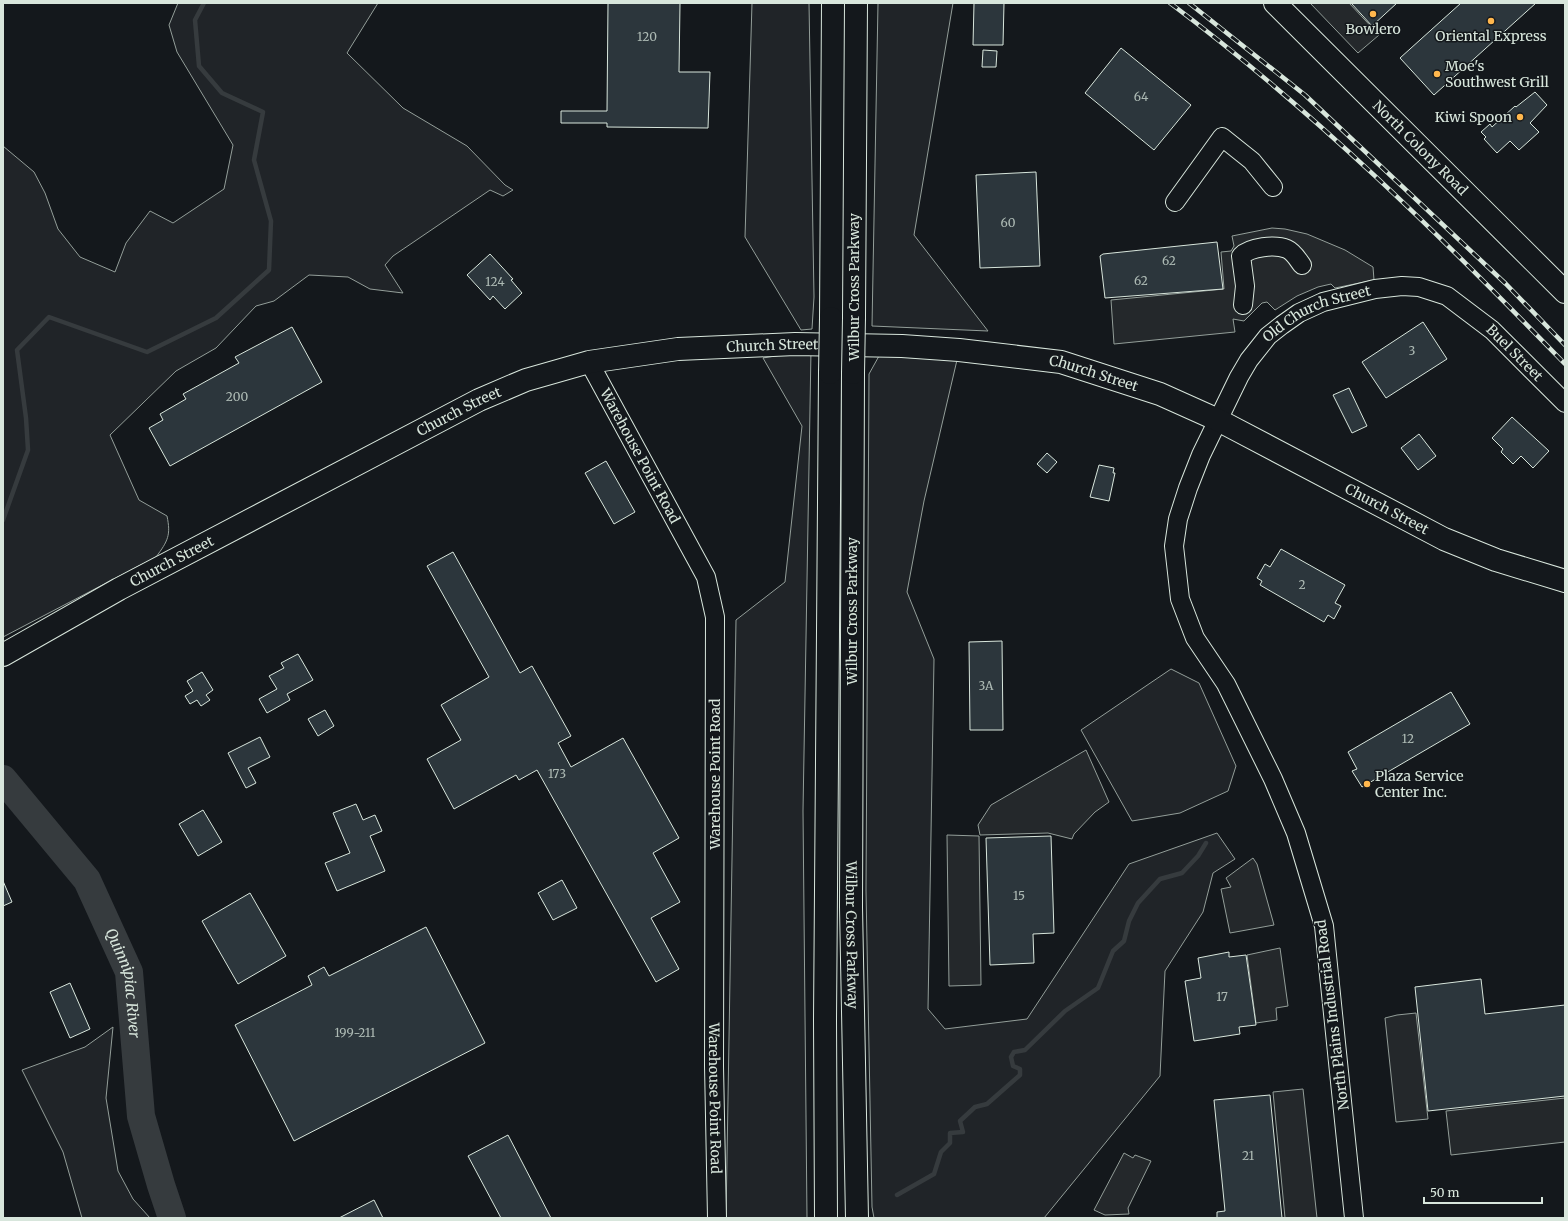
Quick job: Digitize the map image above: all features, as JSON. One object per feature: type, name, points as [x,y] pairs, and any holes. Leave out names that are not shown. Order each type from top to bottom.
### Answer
[{"type":"main road","name":"Wilbur Cross Parkway","points":[[826,1218],[825,1012],[833,3]]},
{"type":"main road","name":"Wilbur Cross Parkway","points":[[856,3],[851,907],[857,1218]]},
{"type":"main road","name":"North Colony Road","points":[[1275,3],[1565,292]]},
{"type":"main road","name":"Church Street","points":[[3,655],[119,589],[479,400],[526,380],[589,362],[678,349],[848,344],[959,350],[1061,362],[1160,394],[1218,420],[1444,539],[1496,560],[1565,581]]},
{"type":"street","points":[[1174,202],[1222,137],[1252,161],[1273,187]]},
{"type":"street","points":[[1243,305],[1245,286],[1240,262],[1241,256],[1245,252],[1281,247],[1293,252],[1302,265]]},
{"type":"street","name":"Old Church Street","points":[[1218,420],[1249,360],[1268,336],[1299,313],[1323,302],[1375,289],[1402,286],[1419,287],[1433,291],[1446,296],[1460,305]]},
{"type":"street","name":"Buel Street","points":[[1460,305],[1492,330],[1565,404]]},
{"type":"street","name":"Warehouse Point Road","points":[[589,362],[706,577],[715,617],[714,1066],[717,1218]]},
{"type":"street","name":"North Plains Industrial Road","points":[[1218,420],[1188,488],[1178,519],[1174,546],[1180,599],[1195,638],[1226,684],[1273,779],[1296,833],[1324,926],[1354,1218]]},
{"type":"shaded area","points":[[178,3],[378,3],[347,53],[403,108],[467,146],[505,185],[513,190],[503,196],[490,190],[393,256],[385,265],[403,293],[370,289],[348,277],[309,275],[274,301],[256,306],[216,348],[176,371],[110,435],[139,500],[167,516],[169,528],[168,538],[163,547],[156,557],[3,637],[3,146],[34,172],[45,193],[58,229],[80,257],[115,272],[126,243],[150,211],[173,223],[224,189],[233,145],[177,52],[169,25]]},
{"type":"shaded area","points":[[752,3],[809,3],[814,297],[812,329],[801,330],[745,237]]},
{"type":"shaded area","points":[[878,3],[953,3],[914,235],[988,331],[872,326]]},
{"type":"shaded area","points":[[1310,3],[1349,3],[1379,35],[1358,53]]},
{"type":"shaded area","points":[[1272,228],[1285,229],[1307,234],[1345,250],[1373,267],[1374,280],[1335,288],[1331,284],[1318,287],[1297,296],[1275,310],[1267,302],[1262,303],[1244,321],[1233,319],[1235,332],[1114,344],[1111,300],[1224,289],[1221,252],[1231,251],[1234,246],[1232,236]]},
{"type":"shaded area","points":[[811,350],[803,811],[807,1218],[726,1218],[736,620],[785,582],[802,426],[763,358]]},
{"type":"shaded area","points":[[879,356],[957,360],[924,501],[907,592],[934,659],[928,1009],[945,1029],[1027,1019],[1129,864],[1217,833],[1235,859],[1213,873],[1203,912],[1165,971],[1160,1076],[1044,1218],[874,1218],[872,1207],[866,890],[869,374]]},
{"type":"shaded area","points":[[1171,669],[1199,683],[1236,766],[1228,791],[1180,813],[1132,821],[1081,730]]},
{"type":"shaded area","points":[[1086,750],[1109,802],[1095,812],[1074,834],[1072,839],[1048,833],[980,835],[978,825],[991,805]]},
{"type":"shaded area","points":[[947,835],[979,836],[981,985],[949,986]]},
{"type":"shaded area","points":[[1253,858],[1257,864],[1274,925],[1230,933],[1221,889],[1231,887],[1226,878]]},
{"type":"shaded area","points":[[1280,948],[1288,1006],[1276,1008],[1277,1020],[1256,1023],[1247,955]]},
{"type":"shaded area","points":[[1416,1013],[1428,1119],[1396,1122],[1385,1018]]},
{"type":"shaded area","points":[[113,1027],[106,1098],[118,1171],[133,1199],[150,1218],[82,1218],[63,1152],[22,1070],[85,1047]]},
{"type":"shaded area","points":[[1303,1089],[1317,1218],[1285,1218],[1273,1092]]},
{"type":"shaded area","points":[[1565,1098],[1565,1142],[1451,1155],[1446,1111]]},
{"type":"shaded area","points":[[1124,1153],[1133,1158],[1135,1155],[1151,1161],[1128,1208],[1129,1214],[1105,1215],[1094,1210]]},
{"type":"building","points":[[608,3],[680,3],[679,72],[710,72],[708,128],[607,127],[607,123],[561,123],[561,111],[607,111]]},
{"type":"building","points":[[974,3],[1004,3],[1003,45],[973,45]]},
{"type":"building","name":"Bowlero","points":[[1351,3],[1397,3],[1372,26]]},
{"type":"building","points":[[1461,3],[1536,3],[1434,95],[1400,58]]},
{"type":"building","points":[[1121,48],[1191,105],[1154,150],[1085,93]]},
{"type":"building","points":[[983,50],[997,51],[996,67],[982,67]]},
{"type":"building","name":"Kiwi Spoon","points":[[1535,92],[1547,105],[1530,123],[1539,132],[1519,150],[1510,141],[1497,153],[1484,139],[1486,137],[1481,132],[1490,124],[1492,127],[1515,106],[1516,107]]},
{"type":"building","points":[[1036,172],[1040,266],[980,268],[976,175]]},
{"type":"building","points":[[1217,242],[1223,289],[1105,298],[1100,256],[1103,254]]},
{"type":"building","points":[[490,254],[513,279],[511,280],[522,293],[505,309],[493,296],[490,300],[467,275]]},
{"type":"building","points":[[1423,322],[1447,359],[1386,398],[1362,362]]},
{"type":"building","points":[[292,327],[322,382],[170,466],[149,428],[163,420],[160,414],[186,399],[183,394],[239,363],[235,357]]},
{"type":"building","points":[[1349,388],[1367,426],[1352,433],[1333,395]]},
{"type":"building","points":[[1512,417],[1549,451],[1533,468],[1521,456],[1513,464],[1501,452],[1503,449],[1492,438]]},
{"type":"building","points":[[1419,434],[1436,456],[1418,470],[1401,448]]},
{"type":"building","points":[[1047,453],[1057,462],[1047,473],[1037,464]]},
{"type":"building","points":[[606,461],[635,512],[614,524],[585,473]]},
{"type":"building","points":[[1099,465],[1114,468],[1113,473],[1115,473],[1109,501],[1090,497]]},
{"type":"building","points":[[1281,549],[1345,585],[1335,603],[1341,606],[1334,619],[1328,615],[1324,622],[1260,585],[1262,581],[1257,578],[1265,564],[1270,567]]},
{"type":"building","points":[[453,552],[520,673],[532,666],[571,736],[558,743],[571,767],[623,738],[679,838],[653,853],[680,902],[651,918],[679,969],[656,982],[537,770],[519,780],[516,775],[454,809],[427,759],[461,740],[441,705],[489,677],[427,566]]},
{"type":"building","points":[[1002,641],[1003,730],[970,730],[969,642]]},
{"type":"building","points":[[298,654],[313,680],[287,694],[290,700],[267,713],[259,699],[277,689],[269,676],[284,668],[281,663]]},
{"type":"building","points":[[202,672],[213,690],[206,695],[210,700],[201,706],[197,700],[190,704],[185,696],[193,691],[187,681]]},
{"type":"building","points":[[1451,692],[1470,724],[1362,787],[1352,771],[1357,769],[1348,752]]},
{"type":"building","points":[[325,710],[334,726],[318,736],[308,719]]},
{"type":"building","points":[[260,737],[270,757],[248,768],[256,783],[246,788],[228,753]]},
{"type":"building","points":[[356,804],[363,820],[375,815],[382,831],[370,836],[385,871],[337,891],[325,863],[350,853],[333,813]]},
{"type":"building","points":[[203,810],[222,842],[198,856],[179,824]]},
{"type":"building","points":[[1051,836],[1054,933],[1033,934],[1034,963],[990,965],[986,838]]},
{"type":"building","points":[[562,880],[577,908],[553,920],[538,893]]},
{"type":"building","points":[[3,881],[12,902],[3,906]]},
{"type":"building","points":[[250,893],[286,956],[238,984],[202,921]]},
{"type":"building","points":[[426,927],[485,1043],[294,1141],[235,1025],[312,985],[308,976],[324,967],[329,976]]},
{"type":"building","points":[[1229,952],[1229,957],[1246,955],[1256,1025],[1239,1027],[1240,1034],[1194,1041],[1185,981],[1201,978],[1198,958]]},
{"type":"building","points":[[1481,979],[1485,1014],[1565,1005],[1565,1096],[1428,1111],[1415,987]]},
{"type":"building","points":[[70,983],[90,1029],[70,1038],[50,992]]},
{"type":"building","points":[[1270,1095],[1282,1218],[1217,1218],[1217,1212],[1225,1211],[1214,1100]]},
{"type":"building","points":[[508,1135],[551,1218],[501,1218],[468,1156]]},
{"type":"building","points":[[374,1200],[383,1218],[339,1218]]},
{"type":"waterway","points":[[3,520],[28,450],[26,418],[17,350],[49,317],[147,352],[216,318],[269,270],[271,221],[254,160],[263,112],[222,93],[199,66],[195,20],[204,3]]},
{"type":"waterway","name":"Quinnipiac River","points":[[3,779],[87,880],[129,972],[141,1116],[172,1218]]},
{"type":"waterway","points":[[897,1195],[934,1174],[941,1152],[950,1143],[950,1133],[963,1132],[960,1121],[975,1107],[987,1104],[1020,1075],[1020,1069],[1013,1066],[1011,1057],[1014,1052],[1025,1050],[1065,1011],[1098,988],[1113,951],[1124,941],[1129,921],[1138,903],[1160,879],[1182,873],[1198,856],[1206,843]]},
{"type":"railway","points":[[1170,3],[1223,44],[1325,130],[1423,222],[1565,364]]},
{"type":"railway","points":[[1189,3],[1305,95],[1506,284],[1565,345]]},
{"type":"place","name":"Bowlero","points":[[1373,14]]},
{"type":"place","name":"Oriental Express","points":[[1491,21]]},
{"type":"place","name":"Moe's Southwest Grill","points":[[1437,74]]},
{"type":"place","name":"Kiwi Spoon","points":[[1520,117]]},
{"type":"place","name":"Plaza Service Center Inc.","points":[[1367,784]]}]
